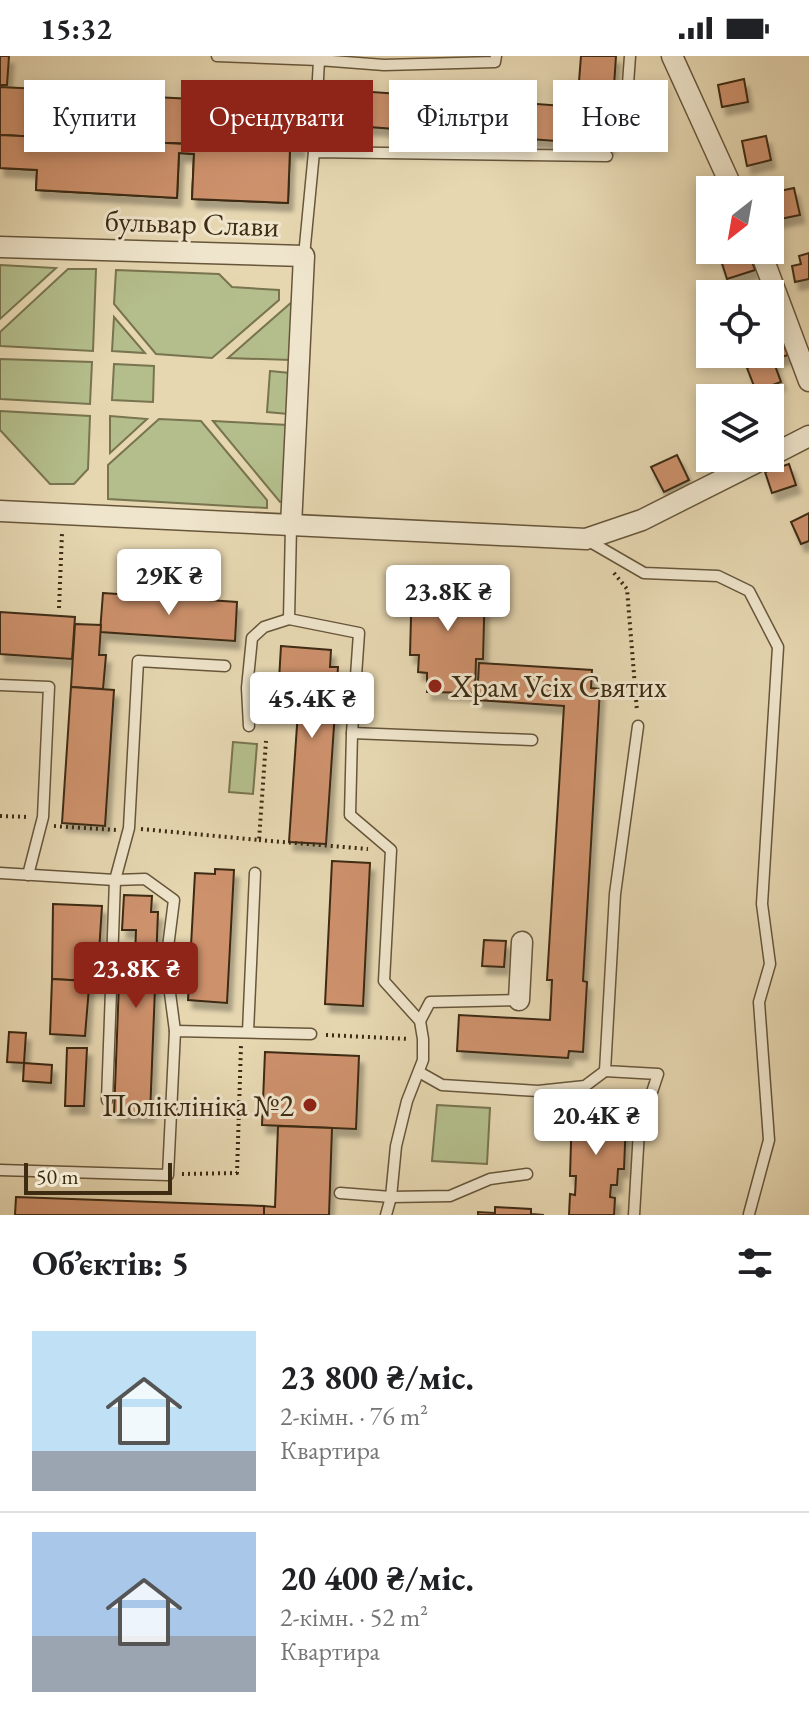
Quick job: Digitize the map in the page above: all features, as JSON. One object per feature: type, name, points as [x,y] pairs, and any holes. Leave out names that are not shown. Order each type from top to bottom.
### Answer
[{"type":"street","points":[[672,56],[727,176]]},
{"type":"street","name":"бульвар Слави","points":[[0,247],[304,256],[291,526]]},
{"type":"street","points":[[765,264],[809,381]]},
{"type":"street","points":[[784,449],[809,436]]},
{"type":"street","points":[[0,511],[586,539],[642,520],[738,472]]},
{"type":"street","points":[[519,1000],[522,942]]},
{"type":"lane","points":[[217,56],[495,62],[496,56]]},
{"type":"lane","points":[[628,80],[630,56]]},
{"type":"lane","points":[[318,80],[319,60]]},
{"type":"lane","points":[[304,256],[314,152],[607,156]]},
{"type":"lane","points":[[289,619],[291,526]]},
{"type":"lane","points":[[586,539],[644,573],[718,576],[749,591],[778,647],[762,904],[770,964],[759,1002],[769,1140],[749,1214]]},
{"type":"lane","points":[[249,726],[247,688],[252,638],[264,627],[289,619],[359,633],[350,815],[391,850],[384,981],[420,1021],[423,1039],[423,1060],[407,1101],[396,1146],[386,1215]]},
{"type":"lane","points":[[107,1100],[115,880],[129,828],[138,661],[225,666]]},
{"type":"lane","points":[[0,685],[49,687],[43,817],[28,875]]},
{"type":"lane","points":[[605,1071],[615,894],[638,726]]},
{"type":"lane","points":[[352,733],[532,740]]},
{"type":"lane","points":[[0,873],[145,879],[174,900],[166,963],[175,1031],[168,1175],[0,1170]]},
{"type":"lane","points":[[245,1032],[255,873]]},
{"type":"lane","points":[[420,1021],[430,1002],[519,1000]]},
{"type":"lane","points":[[175,1031],[311,1034]]},
{"type":"lane","points":[[419,1072],[442,1085],[538,1091],[585,1086],[605,1071],[658,1074],[639,1131],[634,1215]]},
{"type":"lane","points":[[340,1193],[391,1197],[450,1196],[490,1179],[527,1174]]},
{"type":"path","points":[[59,608],[63,514]]},
{"type":"path","points":[[610,569],[627,589],[638,726]]},
{"type":"path","points":[[259,840],[266,741]]},
{"type":"path","points":[[0,816],[51,818],[50,826],[129,828],[391,850]]},
{"type":"path","points":[[168,1175],[237,1173],[245,1032]]},
{"type":"path","points":[[311,1034],[423,1039]]},
{"type":"green space","points":[[0,265],[56,268],[0,319]]},
{"type":"green space","points":[[68,269],[96,269],[93,351],[0,346],[0,332]]},
{"type":"green space","points":[[116,270],[219,274],[232,287],[279,290],[279,300],[212,358],[156,354],[114,304]]},
{"type":"green space","points":[[293,301],[291,360],[228,358]]},
{"type":"green space","points":[[114,317],[145,353],[112,351]]},
{"type":"green space","points":[[0,359],[92,362],[90,404],[0,399]]},
{"type":"green space","points":[[114,364],[154,366],[153,402],[112,400]]},
{"type":"green space","points":[[270,371],[290,373],[288,414],[267,412]]},
{"type":"green space","points":[[0,411],[90,416],[88,469],[74,484],[50,484],[0,430]]},
{"type":"green space","points":[[110,416],[147,419],[110,453]]},
{"type":"green space","points":[[159,419],[201,421],[267,500],[267,508],[108,499],[108,465]]},
{"type":"green space","points":[[213,421],[288,425],[284,501],[280,502]]},
{"type":"green space","points":[[233,742],[257,744],[253,794],[229,792]]},
{"type":"green space","points":[[437,1105],[490,1108],[487,1164],[432,1161]]},
{"type":"building","points":[[0,56],[9,56],[7,85],[0,85]]},
{"type":"building","points":[[581,56],[616,56],[614,80],[579,80]]},
{"type":"building","points":[[744,79],[748,102],[722,107],[718,85]]},
{"type":"building","points":[[0,87],[24,88],[24,136],[0,135]]},
{"type":"building","points":[[373,92],[389,93],[389,129],[373,127]]},
{"type":"building","points":[[165,98],[181,98],[181,144],[165,143]]},
{"type":"building","points":[[537,104],[553,105],[553,141],[537,140]]},
{"type":"building","points":[[0,135],[24,136],[24,152],[165,152],[165,143],[181,144],[181,152],[290,152],[288,203],[192,199],[194,154],[179,153],[177,198],[36,190],[37,170],[0,168]]},
{"type":"building","points":[[0,135],[24,136],[24,152],[165,152],[165,143],[181,144],[181,152],[290,152],[288,203],[192,199],[194,154],[179,153],[177,198],[36,190],[37,170],[0,168]]},
{"type":"building","points":[[766,136],[771,160],[747,166],[742,141]]},
{"type":"building","points":[[794,188],[800,215],[784,218],[784,190]]},
{"type":"building","points":[[809,253],[809,279],[795,282],[792,266],[801,264],[799,256]]},
{"type":"building","points":[[722,264],[753,264],[755,270],[727,279]]},
{"type":"building","points":[[747,368],[776,368],[781,382],[775,384],[753,384]]},
{"type":"building","points":[[677,455],[689,480],[664,492],[651,467]]},
{"type":"building","points":[[789,464],[796,485],[772,493],[765,472],[784,472],[784,466]]},
{"type":"building","points":[[809,513],[809,541],[801,544],[791,522]]},
{"type":"building","points":[[412,580],[485,583],[483,659],[476,659],[475,693],[427,692],[427,673],[418,672],[419,655],[410,655]]},
{"type":"building","points":[[103,593],[237,602],[235,641],[100,632]]},
{"type":"building","points":[[0,612],[75,617],[72,659],[0,654]]},
{"type":"building","points":[[75,624],[101,625],[99,655],[106,655],[103,689],[71,687]]},
{"type":"building","points":[[281,646],[331,650],[330,667],[338,667],[326,844],[289,842],[300,682],[279,680]]},
{"type":"building","points":[[479,663],[592,670],[591,688],[600,689],[583,981],[587,982],[583,1052],[569,1051],[568,1058],[457,1051],[459,1015],[550,1020],[552,980],[547,980],[564,706],[477,700]]},
{"type":"building","points":[[71,687],[114,690],[105,826],[62,823]]},
{"type":"building","points":[[332,861],[370,863],[363,1006],[325,1004]]},
{"type":"building","points":[[215,869],[234,870],[227,1003],[188,1000],[195,873],[215,874]]},
{"type":"building","points":[[124,895],[152,896],[151,912],[158,912],[150,1115],[114,1114],[120,956],[135,956],[136,930],[122,930]]},
{"type":"building","points":[[53,904],[102,906],[99,952],[88,951],[87,981],[52,979]]},
{"type":"building","points":[[484,940],[506,941],[504,967],[482,966]]},
{"type":"building","points":[[52,979],[87,981],[85,1036],[50,1034]]},
{"type":"building","points":[[9,1032],[26,1033],[24,1063],[7,1062]]},
{"type":"building","points":[[67,1048],[87,1048],[84,1106],[65,1106]]},
{"type":"building","name":"Поліклініка №2","points":[[265,1052],[359,1056],[356,1129],[262,1125]]},
{"type":"building","points":[[24,1063],[52,1065],[51,1083],[23,1081]]},
{"type":"building","points":[[579,1101],[621,1103],[620,1120],[626,1120],[624,1169],[618,1169],[617,1185],[611,1185],[610,1197],[615,1198],[614,1215],[569,1215],[570,1194],[575,1195],[576,1176],[570,1176],[572,1109],[579,1109]]},
{"type":"building","name":"Поліклініка №2","points":[[278,1126],[332,1128],[329,1215],[264,1215],[264,1206],[275,1207]]},
{"type":"building","name":"Поліклініка №2","points":[[16,1197],[264,1206],[264,1215],[15,1215]]},
{"type":"building","points":[[495,1207],[531,1209],[531,1214],[544,1215],[478,1215],[478,1212],[495,1213]]},
{"type":"place","name":"Храм Усіх Святих","points":[[435,686]]},
{"type":"place","name":"Поліклініка №2","points":[[310,1105]]}]
